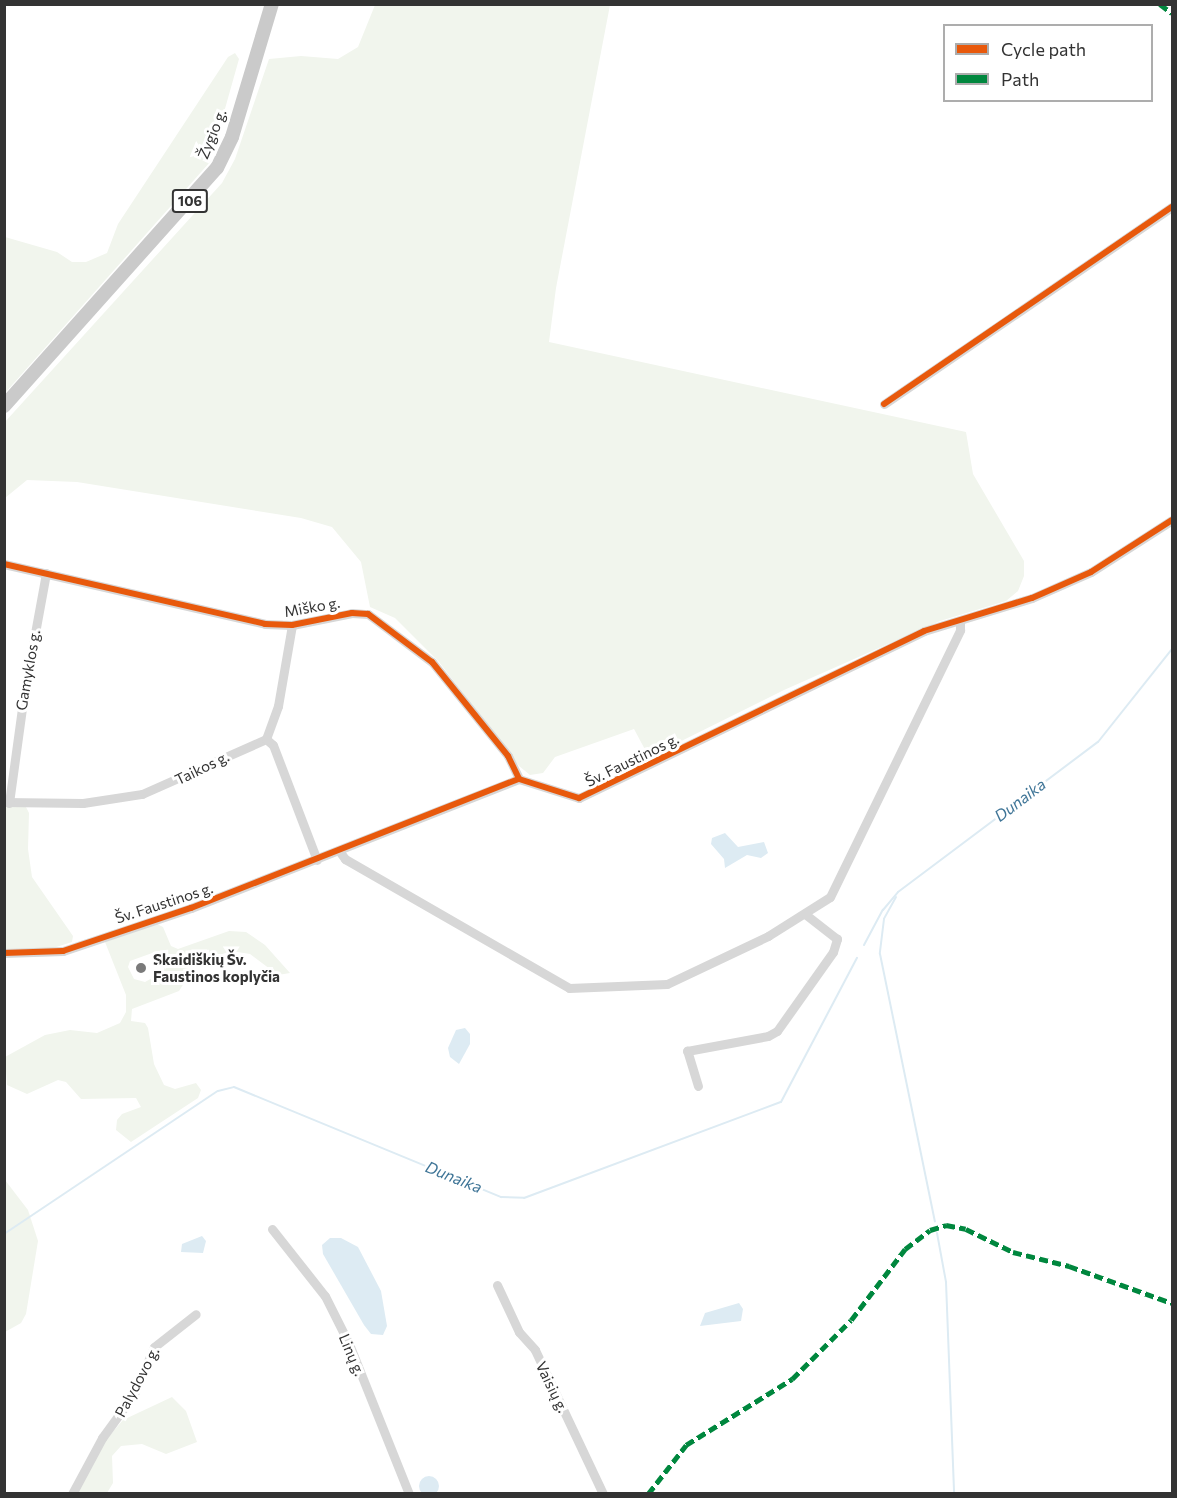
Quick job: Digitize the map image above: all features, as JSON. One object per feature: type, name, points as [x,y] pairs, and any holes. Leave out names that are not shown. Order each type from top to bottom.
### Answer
[{"type":"main road","name":"Žygio g.","points":[[4,406],[217,168],[232,137],[272,4]]},
{"type":"street","points":[[884,404],[1173,207]]},
{"type":"street","name":"Šv. Faustinos g.","points":[[4,953],[63,951],[340,852],[519,779],[579,798],[924,631],[1032,598],[1091,572],[1173,520]]},
{"type":"street","name":"Miško g.","points":[[4,564],[265,624],[292,625],[352,613],[368,614],[432,662],[508,756],[519,779]]},
{"type":"street","name":"Gamyklos g.","points":[[7,803],[46,573]]},
{"type":"street","points":[[340,852],[345,859],[569,988],[667,984],[706,969],[823,904],[837,886],[960,630],[960,621]]},
{"type":"street","points":[[292,625],[278,706],[266,739],[273,745],[317,860]]},
{"type":"street","name":"Taikos g.","points":[[7,803],[83,803],[142,794],[266,739]]},
{"type":"street","points":[[698,1086],[687,1051],[768,1036],[777,1030],[833,952],[837,939],[806,915]]},
{"type":"street","name":"Linų g.","points":[[272,1229],[325,1296],[349,1344],[409,1494]]},
{"type":"street","name":"Vaisių g.","points":[[496,1285],[519,1332],[535,1350],[603,1494]]},
{"type":"street","name":"Palydovo g.","points":[[72,1494],[102,1438],[134,1394],[154,1347],[196,1314]]},
{"type":"shaded area","points":[[375,5],[610,5],[556,288],[549,342],[966,432],[973,474],[1024,561],[1024,576],[1018,591],[1006,601],[940,621],[784,690],[649,757],[634,729],[555,757],[543,773],[530,775],[519,766],[439,662],[395,618],[370,607],[361,562],[332,527],[301,518],[77,482],[27,480],[5,498],[4,423],[222,183],[235,159],[269,59],[301,56],[338,59],[358,47]]},
{"type":"shaded area","points":[[235,53],[239,59],[210,162],[5,393],[5,237],[57,252],[72,262],[86,262],[107,253],[118,224],[228,57]]},
{"type":"shaded area","points":[[4,806],[26,807],[29,813],[28,849],[32,877],[73,936],[72,942],[53,948],[5,949]]},
{"type":"shaded area","points":[[725,833],[738,847],[764,842],[768,853],[761,858],[747,855],[725,868],[724,859],[711,844],[712,838]]},
{"type":"shaded area","points":[[157,924],[163,927],[171,946],[178,949],[229,931],[246,932],[265,945],[290,973],[278,975],[250,954],[231,951],[197,963],[179,991],[132,1009],[131,1021],[145,1023],[148,1028],[154,1064],[164,1085],[175,1089],[196,1083],[201,1090],[198,1098],[131,1142],[116,1130],[117,1120],[122,1114],[141,1107],[136,1098],[81,1099],[66,1082],[58,1080],[27,1094],[7,1085],[5,1057],[45,1035],[70,1030],[97,1033],[120,1023],[126,1012],[126,995],[105,942]],"holes":[[[155,952],[164,961],[163,972],[145,982],[134,979],[128,967],[130,961]]]},
{"type":"shaded area","points":[[465,1028],[470,1034],[470,1044],[459,1064],[450,1057],[448,1048],[456,1030]]},
{"type":"shaded area","points":[[5,1180],[28,1210],[38,1241],[26,1314],[21,1323],[5,1332]]},
{"type":"shaded area","points":[[202,1236],[206,1241],[203,1253],[181,1252],[182,1244]]},
{"type":"shaded area","points":[[330,1238],[341,1238],[358,1247],[381,1291],[387,1326],[383,1335],[371,1334],[364,1325],[323,1254],[322,1245]]},
{"type":"shaded area","points":[[739,1303],[743,1309],[741,1321],[700,1326],[705,1313]]},
{"type":"shaded area","points":[[172,1397],[186,1411],[197,1442],[166,1454],[142,1444],[121,1446],[112,1456],[113,1483],[107,1493],[76,1494],[105,1441],[123,1420]]},
{"type":"shaded area","points":[[425,1476],[433,1476],[439,1482],[439,1490],[433,1496],[425,1496],[419,1490],[419,1482]]},
{"type":"waterway","name":"Dunaika","points":[[864,945],[883,910],[898,892],[1098,742],[1172,649]]},
{"type":"waterway","points":[[896,897],[884,919],[880,954],[935,1221]]},
{"type":"waterway","name":"Dunaika","points":[[4,1234],[218,1091],[234,1087],[501,1197],[524,1198],[781,1102],[857,958]]},
{"type":"waterway","points":[[937,1233],[946,1282],[954,1494]]},
{"type":"marked path","points":[[1160,4],[1172,13]]},
{"type":"marked path","points":[[648,1494],[686,1445],[792,1379],[851,1320],[905,1249],[930,1230],[946,1225],[966,1229],[1013,1252],[1069,1266],[1172,1303]]},
{"type":"cycle path","points":[[884,404],[1172,207]]},
{"type":"cycle path","points":[[4,953],[63,951],[191,908],[519,779],[579,798],[924,631],[1032,598],[1091,572],[1172,520]]},
{"type":"cycle path","points":[[4,564],[265,624],[292,625],[352,613],[368,614],[432,662],[508,756],[519,779]]},
{"type":"place","name":"Skaidiškių Šv. Faustinos koplyčia","points":[[141,968]]}]
